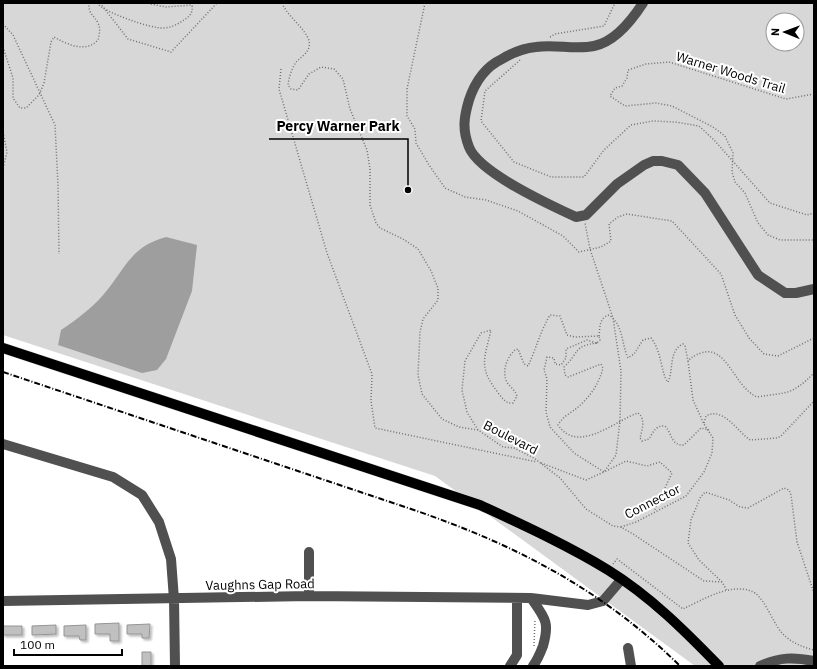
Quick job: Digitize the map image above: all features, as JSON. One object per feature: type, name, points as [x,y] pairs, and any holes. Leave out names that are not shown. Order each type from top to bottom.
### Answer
[{"type":"main road","points":[[3,348],[480,505],[553,539],[608,570],[659,608],[719,666]]},
{"type":"street","points":[[643,3],[631,20],[616,34],[594,46],[537,46],[520,50],[500,59],[484,70],[472,91],[463,120],[469,148],[480,163],[536,197],[576,217],[583,215],[594,208],[617,184],[644,165],[653,161],[662,161],[678,165],[705,193],[758,274],[785,293],[796,293],[814,289]]},
{"type":"street","points":[[3,444],[113,477],[142,496],[159,522],[171,559],[174,599],[175,666]]},
{"type":"street","points":[[309,552],[309,596]]},
{"type":"street","name":"Vaughns Gap Road","points":[[3,601],[309,596],[531,598],[588,604],[603,601],[621,580]]},
{"type":"street","points":[[510,666],[517,655],[517,598]]},
{"type":"street","points":[[531,598],[543,615],[548,630],[539,658],[534,666]]},
{"type":"street","points":[[628,648],[631,666]]},
{"type":"street","points":[[760,666],[778,658],[798,658],[814,661]]},
{"type":"path","points":[[3,47],[14,78],[12,92],[15,104],[20,108],[26,108],[39,95],[44,84],[51,42],[54,37],[65,44],[76,47],[89,47],[98,40],[100,28],[98,22],[89,12],[89,3]]},
{"type":"path","points":[[97,3],[128,39],[171,52],[216,3]]},
{"type":"path","points":[[100,3],[102,8],[150,27],[162,29],[180,23],[190,16],[192,11],[192,5],[166,7],[146,3]]},
{"type":"path","name":"Boulevard","points":[[282,3],[288,16],[302,28],[309,40],[307,52],[294,67],[288,84],[291,89],[298,90],[309,74],[321,67],[334,69],[343,79],[350,109],[367,150],[370,169],[370,205],[376,223],[380,228],[403,239],[418,249],[431,271],[438,288],[438,300],[435,306],[425,314],[420,332],[418,375],[422,394],[442,419],[453,426],[478,430],[503,447],[514,448],[539,462],[560,478],[586,509],[613,526],[620,527],[704,581],[722,582]]},
{"type":"path","points":[[549,38],[555,34],[604,26],[615,3]]},
{"type":"path","points":[[3,24],[13,35],[39,95],[55,125],[59,254]]},
{"type":"path","points":[[520,60],[486,92],[481,121],[514,162],[551,177],[584,177],[604,150],[631,125],[653,121],[675,122],[699,126],[770,203],[807,215],[814,213]]},
{"type":"path","name":"Warner Woods Trail","points":[[814,94],[786,99],[766,94],[746,86],[669,62],[646,64],[628,70],[627,78],[622,86],[615,88],[610,96],[626,106],[656,103],[672,106],[725,136],[732,148],[732,172],[735,182],[745,193],[758,222],[768,235],[780,240],[814,240]]},
{"type":"path","points":[[281,69],[279,89],[327,253],[372,374],[370,401],[375,428],[539,462],[586,480],[626,461],[647,466],[660,462],[672,473],[654,512]]},
{"type":"path","points":[[3,132],[7,152],[3,168]]},
{"type":"path","points":[[583,215],[590,250],[613,318],[621,371],[620,421],[616,455],[604,472]]},
{"type":"path","points":[[478,430],[467,412],[462,390],[465,361],[481,333],[491,330],[484,362],[487,378],[504,400],[510,404],[513,403],[516,392],[506,380],[505,367],[509,355],[515,350],[518,350],[524,364],[528,366],[535,351],[541,329],[550,315],[560,316],[567,335],[575,337],[598,336]]},
{"type":"path","points":[[597,343],[600,340],[598,336],[601,321],[604,317],[609,315],[613,318],[622,334],[624,351],[628,358],[634,354],[643,340],[651,338],[658,351],[664,377],[668,382],[674,353],[678,347],[683,344],[689,360],[692,395],[704,424],[709,430]]},
{"type":"path","points":[[597,343],[587,340],[566,349],[566,358],[561,365],[555,364],[554,358],[547,357],[544,370],[547,379],[546,412],[550,427],[574,453],[604,472]]},
{"type":"path","points":[[597,343],[578,348],[574,358],[564,367],[565,375],[568,377],[601,364],[603,368],[592,392],[558,425],[562,432],[580,437],[605,431],[620,421],[638,413],[642,416],[643,420],[640,438],[642,441],[649,439],[655,428],[661,425],[668,429],[674,442],[680,445],[684,445],[701,428],[709,430]]},
{"type":"path","points":[[689,360],[694,355],[706,351],[716,353],[728,365],[745,389],[757,397],[791,393],[814,373]]},
{"type":"path","points":[[704,424],[706,416],[709,414],[721,415],[750,440],[777,438],[791,428],[814,401]]},
{"type":"path","name":"Connector","points":[[620,527],[636,522],[686,496],[700,479],[712,453],[713,438],[709,430]]},
{"type":"path","points":[[727,591],[722,582],[699,560],[688,543],[691,520],[700,498],[705,492],[710,492],[729,500],[740,507],[748,508],[784,488],[789,490],[791,495],[797,542],[814,593]]},
{"type":"path","points":[[608,570],[617,559],[640,575],[683,610],[727,591],[743,589],[754,592],[782,634],[794,643],[814,650]]},
{"type":"path","points":[[636,580],[640,575]]},
{"type":"path","points":[[533,649],[535,614]]},
{"type":"shaded area","points":[[3,3],[814,3],[814,666],[695,666],[435,476],[3,335]]},
{"type":"shaded area","points":[[166,237],[197,245],[192,291],[166,359],[157,370],[142,373],[58,345],[61,330],[84,314],[104,294],[136,253],[144,246]]},
{"type":"building","points":[[119,623],[119,641],[110,641],[110,634],[95,634],[95,624]]},
{"type":"building","points":[[150,624],[149,638],[142,638],[142,634],[127,634],[127,625]]},
{"type":"building","points":[[56,625],[56,634],[32,635],[32,626]]},
{"type":"building","points":[[86,625],[86,640],[80,640],[79,636],[64,636],[64,626]]},
{"type":"building","points":[[3,626],[22,626],[22,635],[3,635]]},
{"type":"building","points":[[142,652],[151,652],[151,666],[142,666]]},
{"type":"railway","points":[[3,372],[411,509],[486,537],[555,572],[588,592],[620,614],[680,666]]},
{"type":"place","name":"Percy Warner Park","points":[[408,190]]}]
